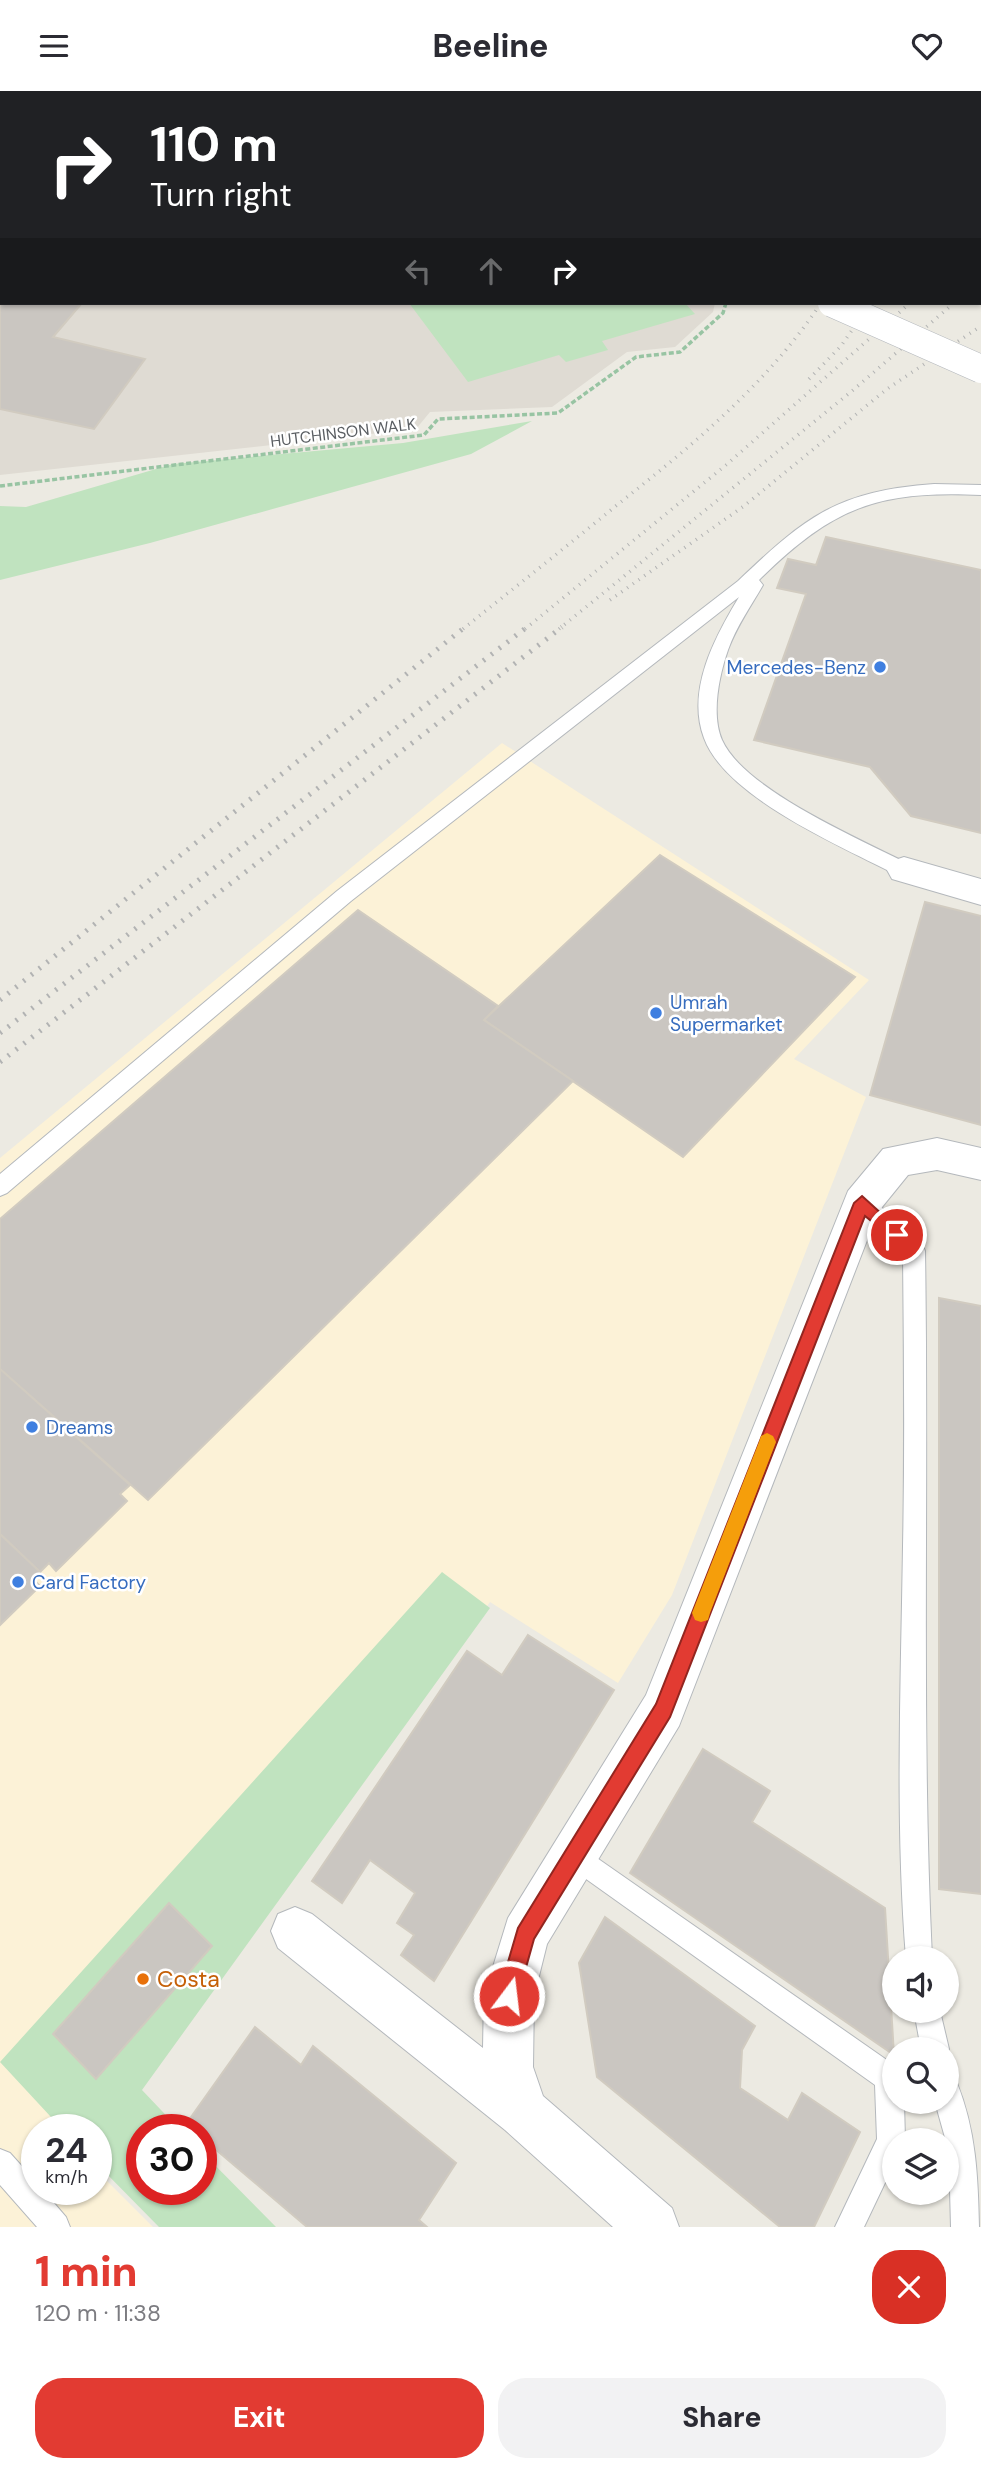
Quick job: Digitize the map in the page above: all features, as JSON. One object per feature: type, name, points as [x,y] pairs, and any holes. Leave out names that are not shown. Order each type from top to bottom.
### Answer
[{"type":"street","points":[[837,305],[981,369]]},
{"type":"street","points":[[904,870],[981,892]]},
{"type":"street","points":[[523,2112],[508,2067],[509,1996],[526,1935],[663,1710],[862,1203],[897,1161],[937,1154],[981,1164]]},
{"type":"street","points":[[295,1931],[523,2112],[653,2227]]},
{"type":"lane","points":[[0,1187],[344,896],[744,585],[803,530],[844,506],[880,495],[923,489],[981,490]]},
{"type":"lane","points":[[744,585],[755,585],[718,654],[708,711],[713,740],[725,763],[750,785],[904,870]]},
{"type":"lane","points":[[862,1203],[914,1251],[916,1485],[912,1705],[914,1903],[918,1946]]},
{"type":"lane","points":[[574,1855],[889,2077],[891,2140],[849,2227]]},
{"type":"lane","points":[[953,2114],[963,2153],[965,2227]]},
{"type":"lane","points":[[0,2163],[56,2227]]},
{"type":"path","name":"HUTCHINSON WALK","points":[[0,487],[424,435],[438,419],[558,413],[636,357],[680,352],[723,313],[725,305]]},
{"type":"shaded area","points":[[0,305],[715,305],[713,312],[675,347],[627,352],[552,407],[430,412],[416,429],[0,475]]},
{"type":"shaded area","points":[[502,743],[869,980],[794,1059],[866,1097],[672,1595],[618,1683],[490,1602],[112,2122],[112,2114],[21,2114],[21,2205],[112,2205],[112,2186],[126,2200],[126,2205],[131,2205],[153,2227],[0,2227],[0,1158]]},
{"type":"green space","points":[[410,305],[687,305],[695,314],[602,341],[608,350],[566,362],[559,355],[468,382]]},
{"type":"green space","points":[[532,421],[471,454],[150,543],[0,580],[0,506],[26,507],[173,464],[403,443]]},
{"type":"green space","points":[[442,1572],[490,1608],[142,2090],[165,2114],[126,2114],[126,2193],[112,2179],[112,2114],[48,2114],[0,2062]]},
{"type":"green space","points":[[217,2167],[276,2227],[159,2227],[137,2205],[217,2205]]},
{"type":"building","points":[[0,305],[80,305],[53,337],[145,359],[94,429],[0,409]]},
{"type":"building","name":"Mercedes-Benz","points":[[826,537],[981,570],[981,833],[911,816],[870,767],[754,740],[806,594],[777,588],[788,559],[816,565]]},
{"type":"building","name":"Umrah Supermarket","points":[[660,855],[855,977],[683,1157],[484,1020]]},
{"type":"building","points":[[925,902],[981,916],[981,1125],[870,1095]]},
{"type":"building","points":[[358,910],[498,1006],[484,1020],[573,1081],[148,1500],[0,1369],[0,1219]]},
{"type":"building","points":[[939,1298],[981,1306],[981,1894],[939,1889]]},
{"type":"building","name":"Dreams","points":[[0,1369],[130,1485],[120,1494],[127,1501],[56,1571],[49,1563],[40,1572],[0,1534]]},
{"type":"building","name":"Card Factory","points":[[0,1534],[40,1572],[33,1579],[40,1586],[0,1625]]},
{"type":"building","points":[[528,1635],[614,1690],[434,1981],[401,1955],[414,1935],[397,1923],[415,1893],[370,1860],[342,1903],[312,1881],[467,1651],[502,1675]]},
{"type":"building","points":[[703,1749],[770,1791],[752,1822],[885,1908],[887,1946],[882,1946],[882,2023],[892,2023],[893,2037],[882,2037],[882,2047],[630,1873]]},
{"type":"building","name":"Costa","points":[[169,1903],[212,1946],[96,2079],[53,2034]]},
{"type":"building","points":[[605,1917],[755,2026],[742,2050],[740,2088],[788,2120],[802,2093],[860,2132],[814,2227],[780,2227],[597,2077],[579,1963]]},
{"type":"building","points":[[255,2027],[301,2065],[313,2046],[456,2163],[419,2220],[427,2227],[307,2227],[217,2151],[217,2114],[193,2114]]},
{"type":"railway","points":[[463,629],[701,436],[753,387],[820,305]]},
{"type":"railway","points":[[809,379],[841,346],[870,305]]},
{"type":"railway","points":[[525,629],[726,465],[908,305]]},
{"type":"railway","points":[[559,629],[852,391],[952,305]]},
{"type":"railway","points":[[610,600],[744,506],[887,389],[981,326]]},
{"type":"railway","points":[[0,1000],[465,627]]},
{"type":"railway","points":[[0,1033],[527,627]]},
{"type":"railway","points":[[0,1062],[562,627]]},
{"type":"slow traffic","points":[[701,1613],[767,1442]]},
{"type":"place","name":"Mercedes-Benz","points":[[880,667]]},
{"type":"place","name":"Umrah Supermarket","points":[[656,1013]]},
{"type":"place","name":"Dreams","points":[[32,1427]]},
{"type":"place","name":"Card Factory","points":[[18,1582]]},
{"type":"place","name":"Costa","points":[[143,1979]]},
{"type":"route","points":[[509,1996],[526,1935],[663,1710],[862,1203],[897,1235]]}]
